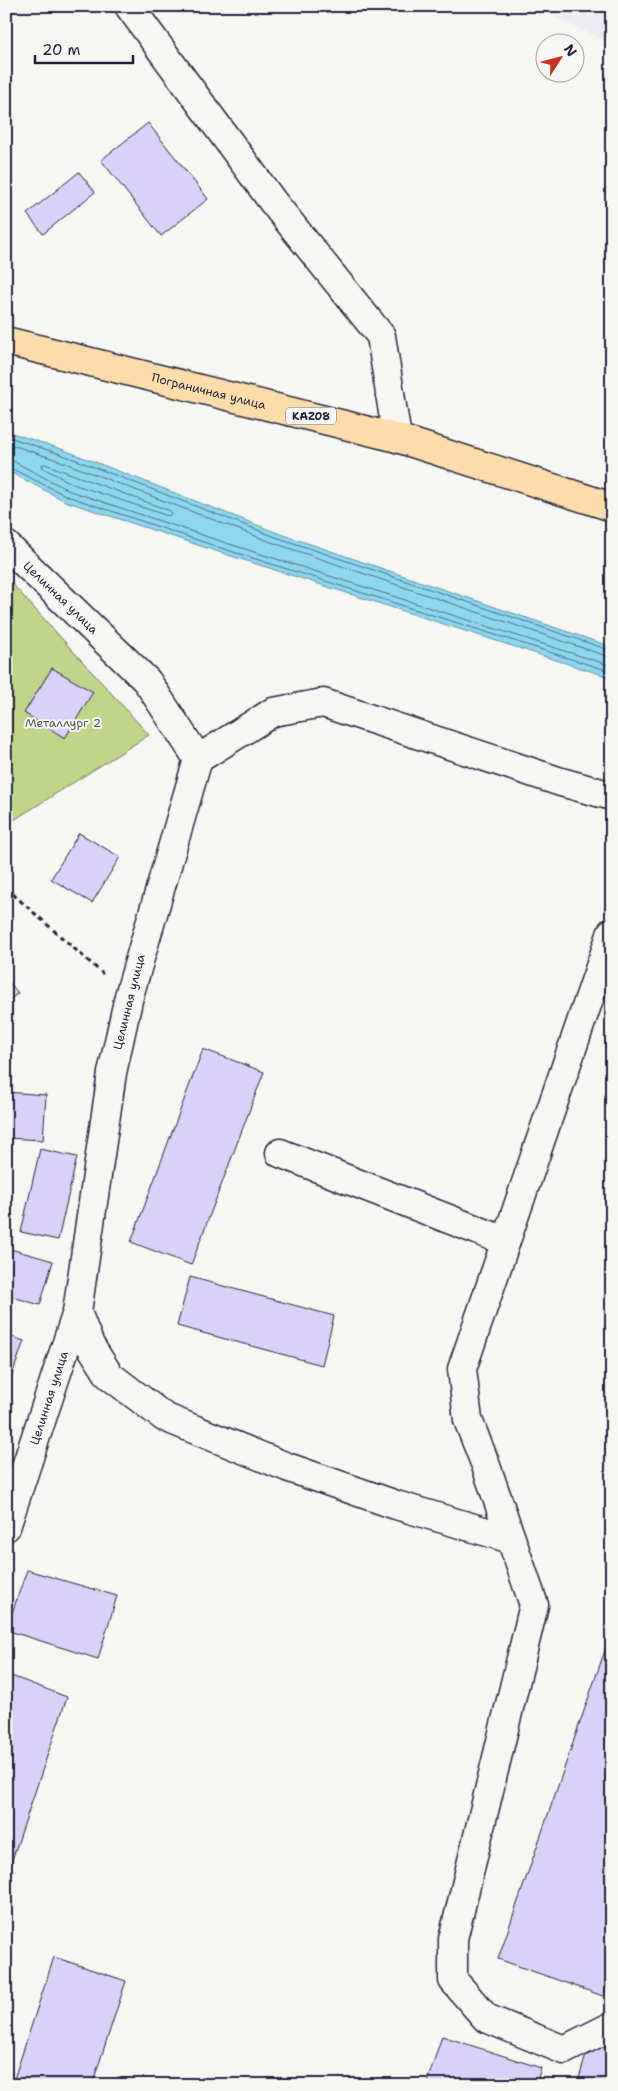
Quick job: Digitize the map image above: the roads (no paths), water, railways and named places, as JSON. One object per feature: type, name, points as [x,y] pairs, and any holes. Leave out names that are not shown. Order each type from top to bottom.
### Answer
[{"type":"highway","name":"Пограничная улица","points":[[6,340],[397,438],[612,507]]},
{"type":"street","points":[[130,6],[273,202],[381,336],[397,438]]},
{"type":"street","name":"Целинная улица","points":[[6,545],[147,681],[198,759],[129,996],[112,1073],[76,1312],[6,1527]]},
{"type":"street","points":[[198,759],[273,712],[323,703],[525,770],[612,796]]},
{"type":"street","points":[[612,932],[602,994],[506,1241],[462,1369],[468,1420],[485,1462],[534,1605],[453,1938],[453,1980],[486,2018],[564,2050],[612,2026]]},
{"type":"street","points":[[280,1153],[506,1241]]},
{"type":"street","points":[[76,1312],[90,1345],[109,1375],[164,1417],[287,1467],[396,1505],[511,1539]]},
{"type":"water","points":[[6,431],[64,450],[275,532],[612,647],[612,678],[65,501],[6,470]]},
{"type":"park label","name":"Металлург 2","points":[[63,723]]}]
